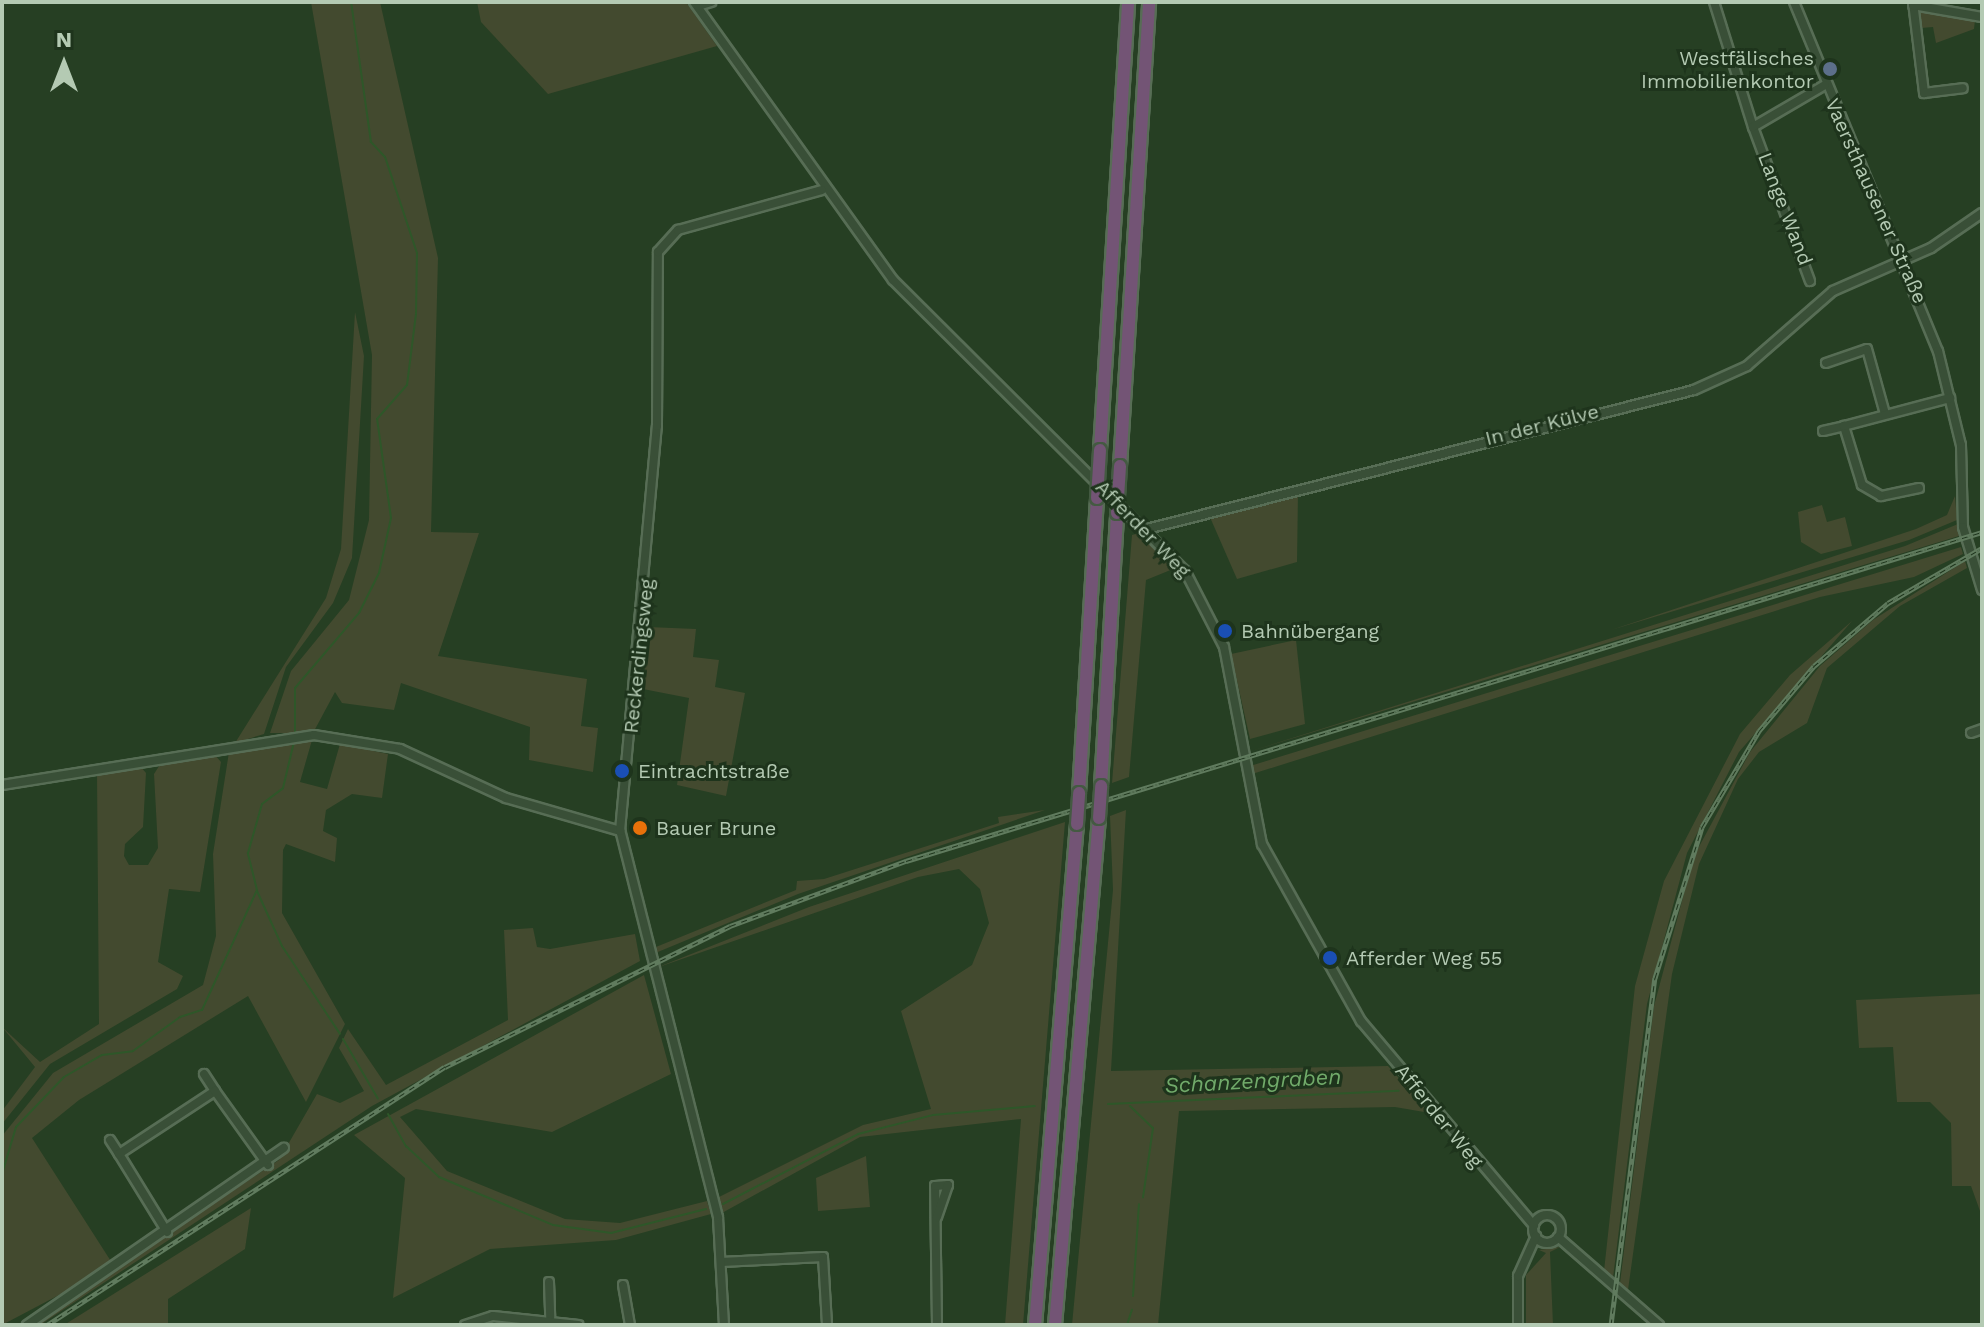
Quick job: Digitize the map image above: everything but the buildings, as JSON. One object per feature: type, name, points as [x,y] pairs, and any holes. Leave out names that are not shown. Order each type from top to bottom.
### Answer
[{"type":"highway","points":[[1035,1325],[1077,824],[1128,2]]},
{"type":"highway","points":[[1055,1325],[1099,818],[1149,2]]},
{"type":"street","points":[[696,4],[711,2]]},
{"type":"street","points":[[1714,2],[1753,127]]},
{"type":"street","name":"Vaersthausener Straße","points":[[1794,2],[1825,85],[1906,260],[1950,398],[1962,457],[1963,527],[1982,590]]},
{"type":"street","points":[[1963,88],[1924,93],[1913,3],[1981,17]]},
{"type":"street","name":"Afferder Weg","points":[[696,4],[822,190],[915,304],[1147,529],[1185,571],[1220,633],[1255,826],[1338,983],[1473,1160],[1518,1205],[1535,1231]]},
{"type":"street","name":"Lange Wand","points":[[1810,281],[1753,127],[1825,85]]},
{"type":"street","name":"Reckerdingsweg","points":[[724,1325],[717,1213],[620,831],[657,426],[658,252],[678,230],[822,190]]},
{"type":"street","name":"In der Külve","points":[[1147,529],[1694,390],[1747,366],[1833,291],[1906,260],[1982,213]]},
{"type":"street","points":[[1826,363],[1867,349],[1885,414]]},
{"type":"street","points":[[1823,431],[1950,398]]},
{"type":"street","points":[[1844,426],[1862,485],[1881,496],[1919,488]]},
{"type":"street","points":[[1971,733],[1982,729]]},
{"type":"street","points":[[2,785],[304,737],[400,749],[506,798],[620,831]]},
{"type":"street","points":[[204,1074],[268,1165]]},
{"type":"street","points":[[119,1154],[215,1091]]},
{"type":"street","points":[[110,1140],[167,1232]]},
{"type":"street","points":[[27,1325],[268,1165],[284,1148]]},
{"type":"street","name":"Afferder Weg","points":[[1518,1205],[1542,1216]]},
{"type":"street","points":[[1518,1325],[1523,1264],[1542,1216],[1558,1221],[1558,1237],[1659,1325]]},
{"type":"street","points":[[937,1217],[937,1325]]},
{"type":"street","points":[[1535,1231],[1548,1243]]},
{"type":"street","points":[[1523,1264],[1558,1237]]},
{"type":"street","points":[[721,1262],[823,1257],[827,1325]]},
{"type":"street","points":[[549,1282],[550,1317]]},
{"type":"street","points":[[623,1285],[630,1325]]},
{"type":"street","points":[[465,1325],[493,1316],[550,1317],[579,1325]]},
{"type":"green space","points":[[311,2],[380,2],[438,258],[431,532],[479,533],[438,656],[587,679],[581,726],[598,728],[593,772],[529,760],[530,727],[401,683],[394,710],[342,703],[335,692],[313,733],[270,733],[291,671],[349,600],[369,520],[372,355]]},
{"type":"green space","points":[[477,2],[686,2],[717,46],[548,94],[481,22]]},
{"type":"green space","points":[[1919,10],[1975,20],[1974,29],[1936,43],[1933,27],[1921,28]]},
{"type":"green space","points":[[355,312],[364,356],[352,558],[333,603],[286,667],[264,734],[235,743],[326,598],[341,549]]},
{"type":"green space","points":[[1298,493],[1297,562],[1237,579],[1209,515]]},
{"type":"green space","points":[[1955,496],[1957,520],[1909,540],[1611,630],[1916,529],[1947,515]]},
{"type":"green space","points":[[1822,505],[1827,522],[1845,517],[1852,546],[1821,554],[1801,542],[1798,512]]},
{"type":"green space","points":[[1958,524],[1959,536],[1248,752],[1905,546]]},
{"type":"green space","points":[[1146,531],[1173,569],[1146,580],[1129,777],[1112,783],[1132,535]]},
{"type":"green space","points":[[1961,547],[1963,554],[1914,577],[1820,597],[1252,774],[1250,766]]},
{"type":"green space","points":[[1965,561],[1967,568],[1900,606],[1827,668],[1807,723],[1759,752],[1738,779],[1699,864],[1672,974],[1628,1290],[1620,1283],[1654,1006],[1694,856],[1750,752],[1820,666],[1873,620]]},
{"type":"green space","points":[[1852,621],[1739,752],[1687,853],[1647,1004],[1613,1278],[1604,1271],[1635,986],[1664,881],[1740,734],[1790,675]]},
{"type":"green space","points":[[648,627],[696,629],[693,657],[719,660],[715,687],[745,693],[726,796],[677,785],[689,698],[643,689]]},
{"type":"green space","points":[[1296,640],[1305,724],[1250,739],[1231,654]]},
{"type":"green space","points":[[312,740],[300,782],[327,789],[340,744],[388,754],[382,798],[352,794],[326,810],[323,831],[337,838],[335,862],[286,844],[283,850],[282,913],[345,1024],[306,1102],[248,996],[79,1100],[32,1138],[114,1266],[2,1325],[2,1136],[53,1073],[203,985],[216,936],[213,854],[229,752]]},
{"type":"green space","points":[[214,754],[221,762],[200,892],[169,889],[158,962],[183,976],[177,989],[50,1064],[2,1124],[2,1111],[35,1067],[2,1027],[40,1062],[99,1024],[97,773],[140,766],[146,773],[143,827],[125,844],[124,856],[129,865],[148,865],[158,848],[154,774],[161,763]]},
{"type":"green space","points":[[1045,810],[798,894],[653,954],[651,949],[796,890],[797,881],[824,879],[999,823],[998,817]]},
{"type":"green space","points":[[1126,810],[1111,1071],[1388,1066],[1430,1113],[1395,1107],[1179,1111],[1158,1325],[1072,1325],[1113,890],[1110,816]]},
{"type":"green space","points":[[1065,822],[1023,1325],[1005,1325],[1021,1119],[860,1137],[722,1213],[717,1198],[863,1125],[931,1109],[901,1011],[972,965],[989,923],[980,889],[959,869],[918,877],[656,968],[809,907]]},
{"type":"green space","points":[[533,928],[537,947],[550,949],[635,934],[640,961],[372,1106],[40,1325],[32,1325],[279,1160],[317,1094],[340,1103],[364,1091],[339,1048],[348,1029],[386,1085],[508,1020],[504,930]]},
{"type":"green space","points":[[644,975],[671,1074],[552,1132],[416,1109],[400,1117],[447,1171],[565,1219],[620,1223],[707,1201],[711,1214],[616,1240],[490,1249],[393,1298],[405,1178],[354,1135]]},
{"type":"green space","points":[[1982,994],[1980,1211],[1971,1186],[1952,1186],[1951,1123],[1930,1102],[1897,1102],[1893,1047],[1859,1048],[1856,1000]]},
{"type":"green space","points":[[866,1156],[870,1207],[818,1211],[816,1178]]},
{"type":"green space","points":[[251,1208],[245,1249],[168,1299],[168,1325],[64,1325]]},
{"type":"green space","points":[[1560,1247],[1550,1252],[1553,1325],[1526,1325],[1526,1275],[1546,1253],[1539,1250]]},
{"type":"waterway","points":[[295,734],[295,688],[359,613],[379,573],[391,518],[377,419],[407,385],[416,314],[417,253],[385,157],[371,142],[351,2]]},
{"type":"waterway","points":[[2,1174],[16,1127],[64,1077],[102,1055],[133,1051],[180,1017],[202,1010],[257,890],[248,853],[262,804],[283,788],[294,742]]},
{"type":"waterway","name":"Schanzengraben","points":[[257,891],[282,946],[340,1034]]},
{"type":"waterway","name":"Schanzengraben","points":[[343,1039],[378,1099]]},
{"type":"waterway","name":"Schanzengraben","points":[[1108,1104],[1399,1091]]},
{"type":"waterway","name":"Schanzengraben","points":[[723,1204],[858,1134],[933,1115],[1035,1106]]},
{"type":"waterway","points":[[1130,1106],[1153,1128],[1143,1197]]},
{"type":"waterway","name":"Schanzengraben","points":[[388,1114],[406,1146],[439,1177],[553,1225],[611,1233],[706,1209]]},
{"type":"waterway","points":[[1133,1296],[1139,1204]]},
{"type":"waterway","points":[[1127,1325],[1132,1310]]},
{"type":"railway","points":[[47,1325],[445,1067],[730,926],[906,861],[1982,532]]},
{"type":"railway","points":[[1611,1325],[1655,978],[1702,827],[1759,731],[1814,666],[1888,603],[1982,548]]},
{"type":"place","name":"Westfälisches Immobilienkontor","points":[[1830,69]]},
{"type":"place","name":"Bahnübergang","points":[[1225,631]]},
{"type":"place","name":"Eintrachtstraße","points":[[622,771]]},
{"type":"place","name":"Bauer Brune","points":[[640,828]]},
{"type":"place","name":"Afferder Weg 55","points":[[1330,958]]}]
